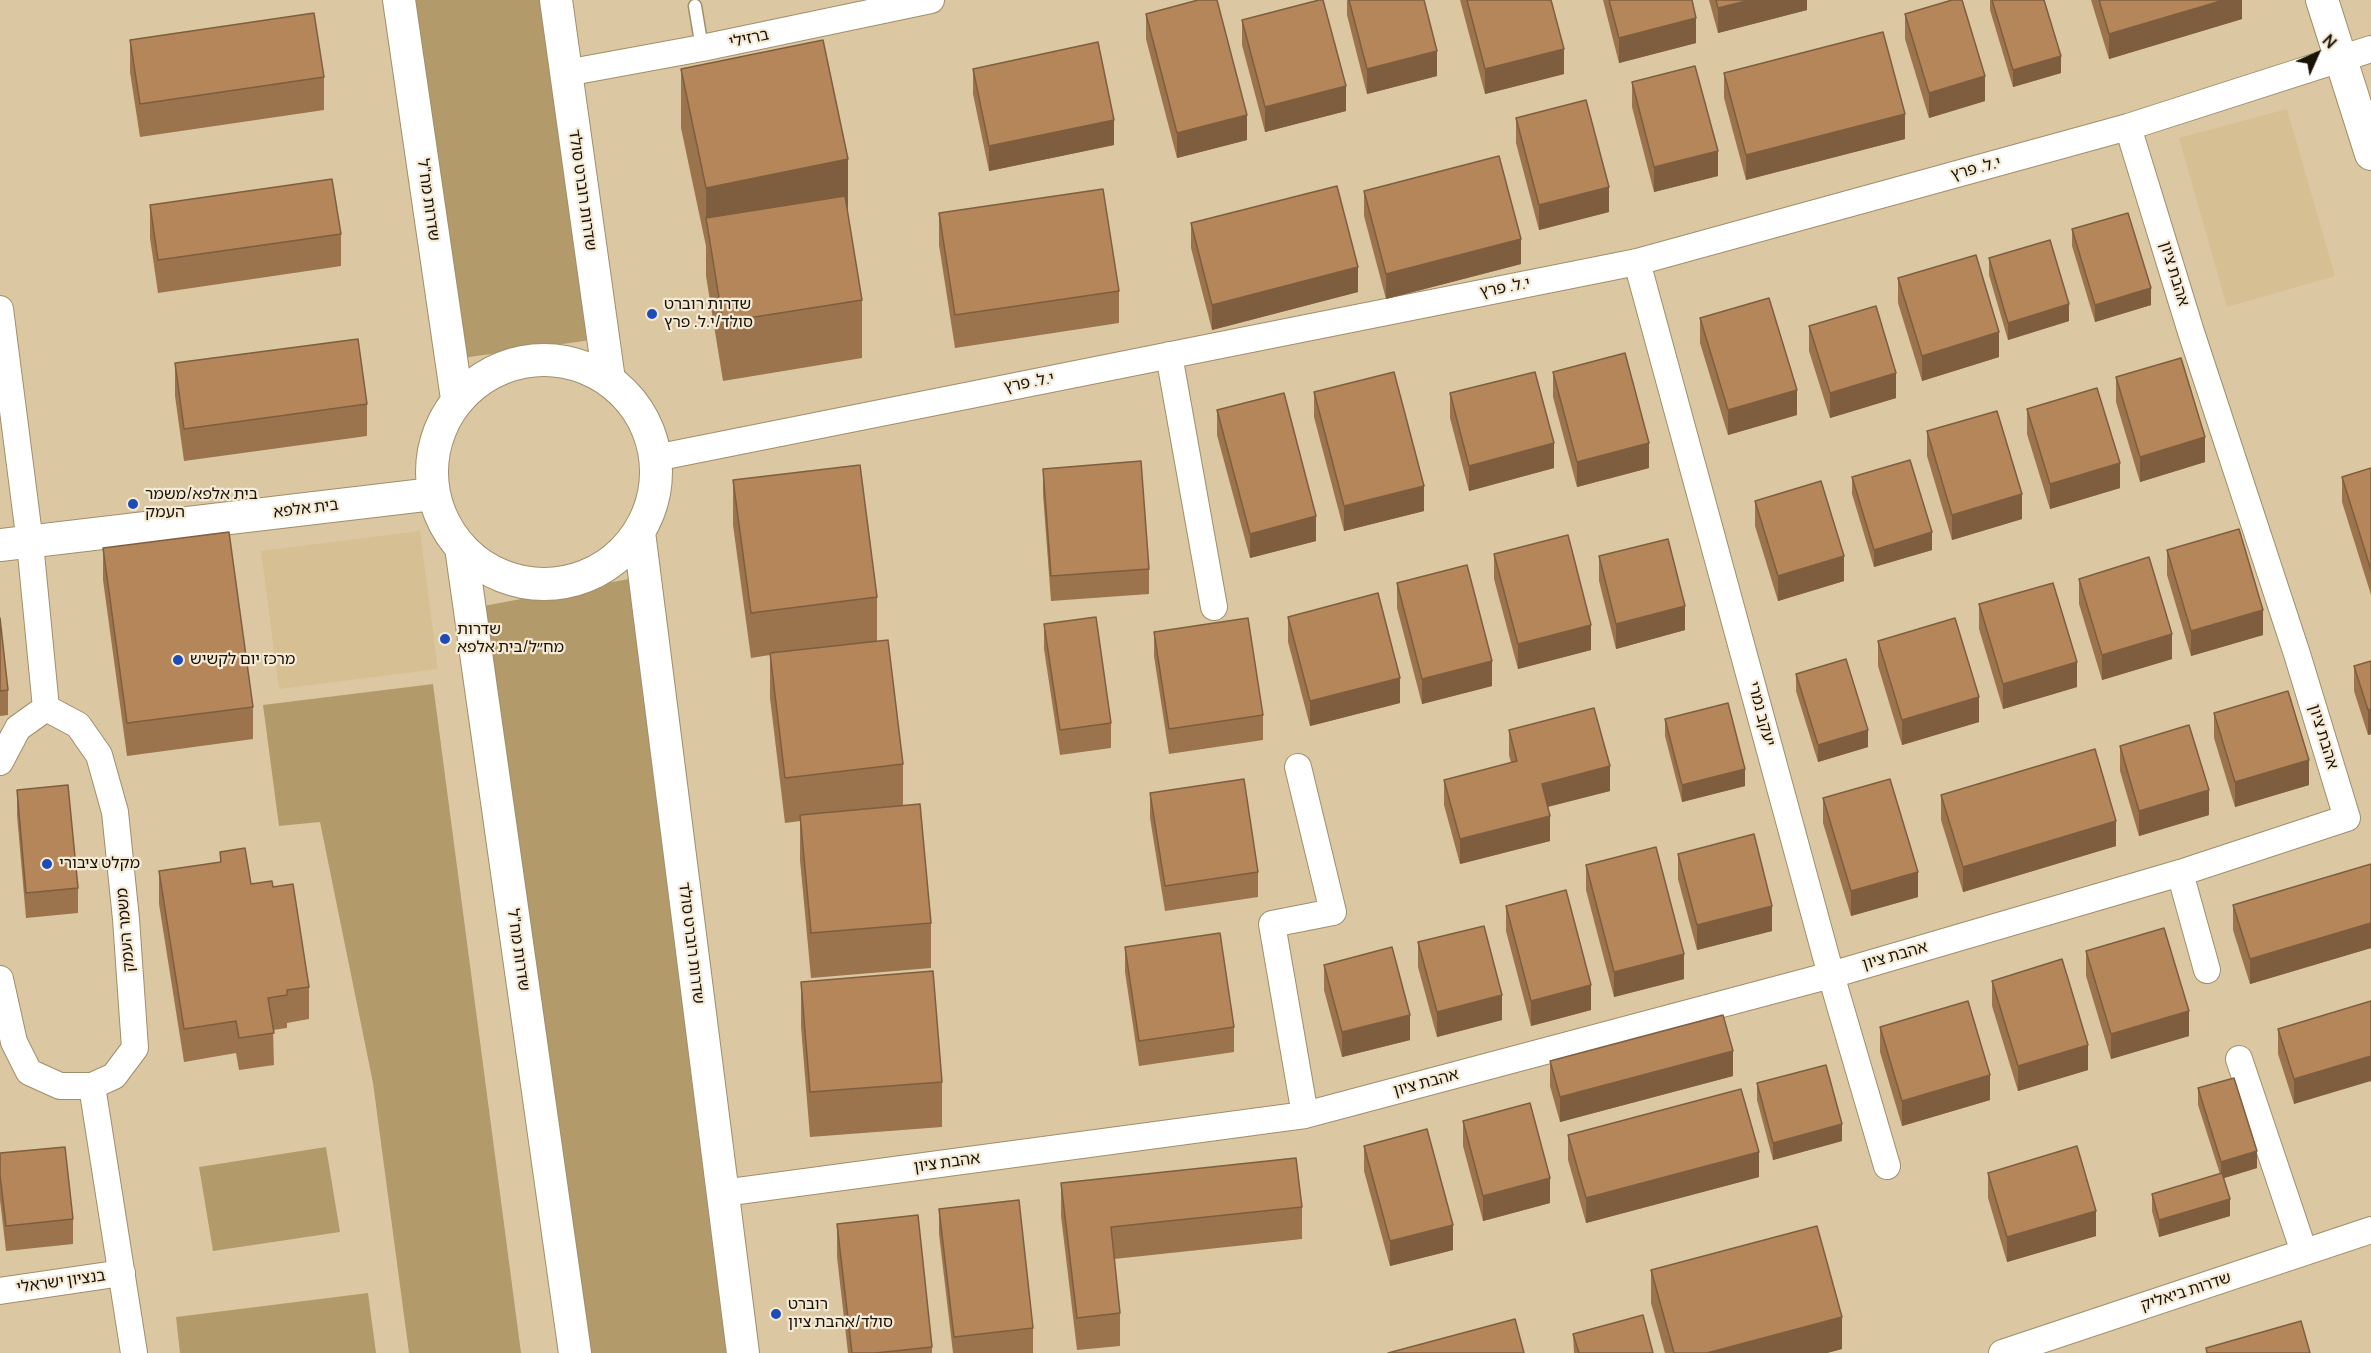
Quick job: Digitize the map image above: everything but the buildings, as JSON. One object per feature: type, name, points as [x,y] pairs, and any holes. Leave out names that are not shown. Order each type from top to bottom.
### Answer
[{"type":"street","name":"שדרות מח\"ל","points":[[399,0],[457,399]]},
{"type":"street","name":"שדרות רוברט סולד","points":[[556,0],[609,380]]},
{"type":"street","name":"ברזילי","points":[[566,73],[702,48],[930,0]]},
{"type":"street","points":[[2322,0],[2371,154]]},
{"type":"street","name":"י.ל. פרץ","points":[[655,458],[1638,262],[2128,127],[2371,49]]},
{"type":"street","name":"אהבת ציון","points":[[723,1193],[1305,1115],[1831,975],[2180,873],[2347,819],[2297,654],[2191,332],[2128,127]]},
{"type":"street","name":"יעקב נמרי","points":[[1638,262],[1831,975],[1887,1166]]},
{"type":"street","points":[[0,309],[15,544],[46,708],[18,728],[0,762]]},
{"type":"street","points":[[1169,355],[1214,607]]},
{"type":"street","points":[[545,359],[578,365],[609,380],[631,402],[642,419],[647,428],[655,458],[653,496],[639,532],[616,558],[587,576],[554,584],[519,581],[487,569],[461,547],[443,522],[434,494],[431,460],[440,428],[457,399],[482,378],[512,364],[545,359]]},
{"type":"street","name":"בית אלפא","points":[[15,544],[434,494]]},
{"type":"street","name":"שדרות רוברט סולד","points":[[639,532],[743,1353]]},
{"type":"street","name":"שדרות מח\"ל","points":[[461,547],[575,1353]]},
{"type":"street","name":"משמר העמק","points":[[0,979],[14,1042],[29,1072],[60,1086],[92,1086],[114,1076],[135,1048],[126,919],[115,812],[99,755],[78,725],[46,708]]},
{"type":"street","points":[[1298,767],[1333,912],[1272,924],[1305,1115]]},
{"type":"street","points":[[2180,873],[2207,970]]},
{"type":"street","points":[[2239,1059],[2304,1252]]},
{"type":"street","points":[[92,1086],[134,1353]]},
{"type":"street","name":"שדרות ביאליק","points":[[2002,1353],[2371,1230]]},
{"type":"street","name":"בנציון ישראלי","points":[[0,1291],[122,1273]]},
{"type":"lane","points":[[695,6],[702,48]]},
{"type":"shaded area","points":[[410,0],[544,0],[591,340],[462,358]]},
{"type":"shaded area","points":[[2287,109],[2335,276],[2227,307],[2179,138]]},
{"type":"shaded area","points":[[420,531],[438,669],[279,689],[261,551]]},
{"type":"shaded area","points":[[634,578],[737,1353],[578,1353],[478,607]]},
{"type":"shaded area","points":[[433,684],[521,1353],[409,1353],[373,1083],[320,822],[279,826],[263,705]]},
{"type":"shaded area","points":[[326,1147],[340,1232],[213,1251],[199,1167]]},
{"type":"shaded area","points":[[368,1293],[376,1353],[180,1353],[176,1317]]},
{"type":"place","name":"שדרות רוברט סולד/י.ל. פרץ","points":[[652,314]]},
{"type":"place","name":"בית אלפא/משמר העמק","points":[[133,504]]},
{"type":"place","name":"שדרות מח״ל/בית אלפא","points":[[445,639]]},
{"type":"place","name":"מרכז יום לקשיש","points":[[178,660]]},
{"type":"place","name":"מקלט ציבורי","points":[[47,864]]},
{"type":"place","name":"רוברט סולד/אהבת ציון","points":[[776,1314]]}]
